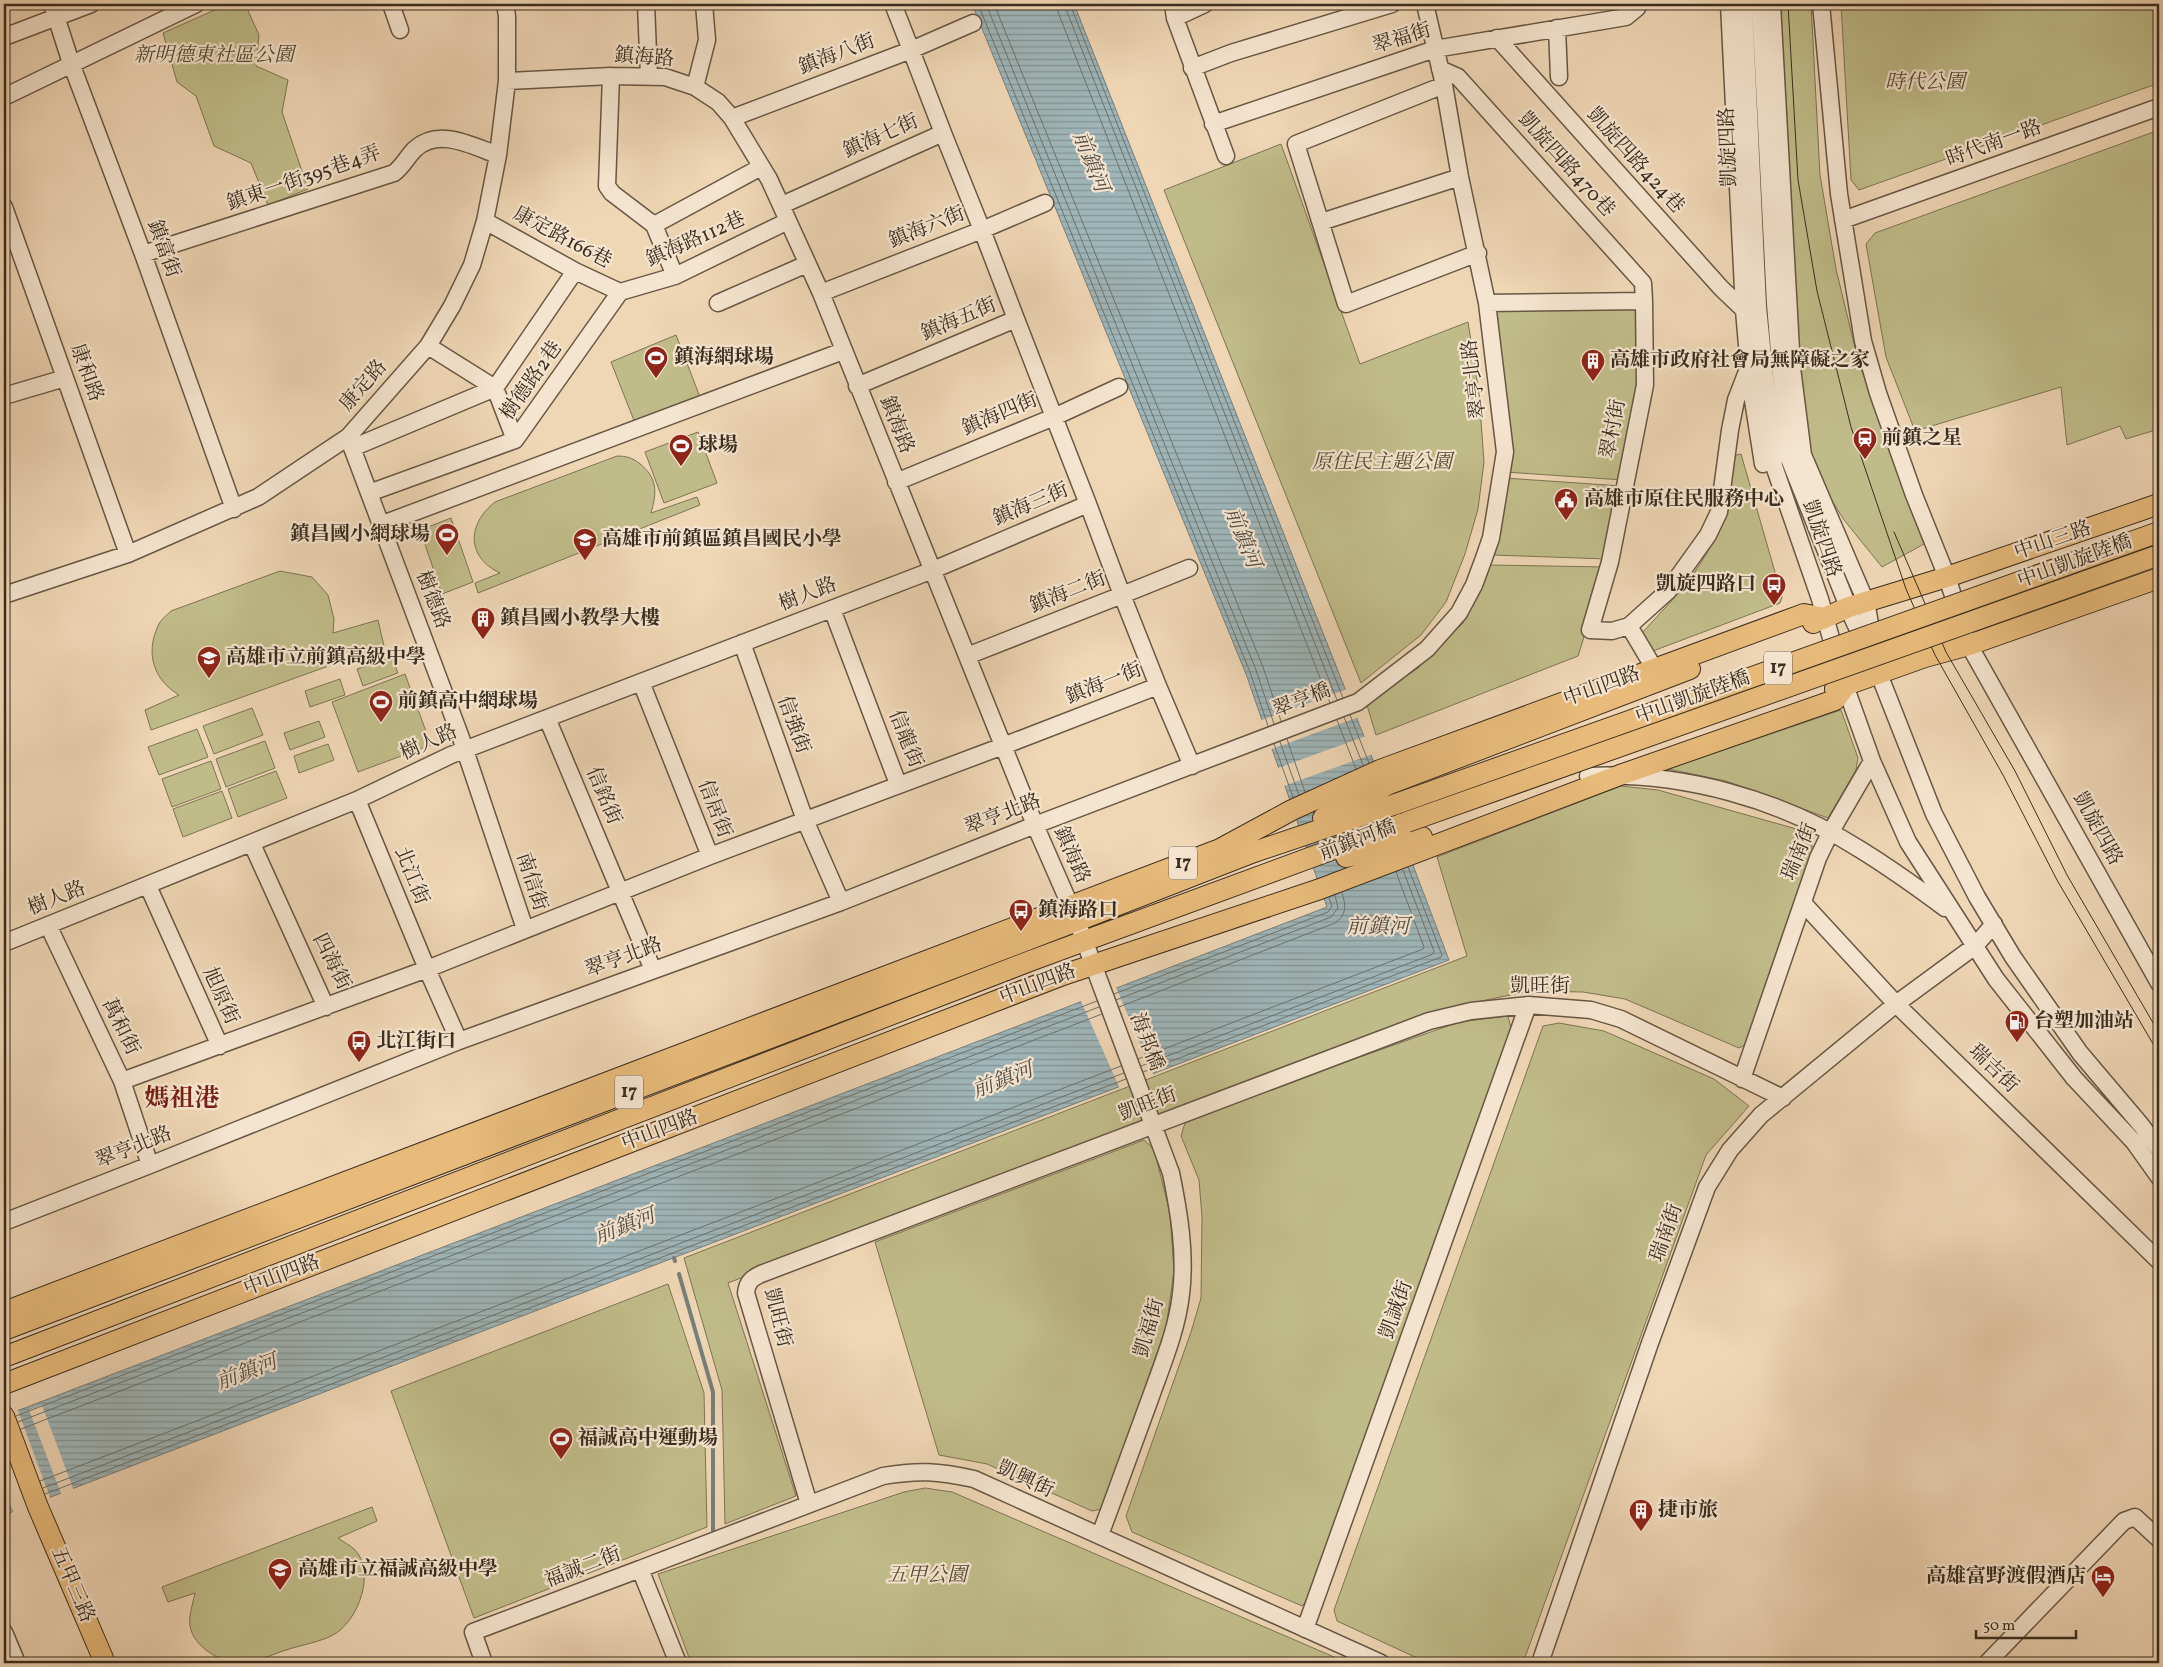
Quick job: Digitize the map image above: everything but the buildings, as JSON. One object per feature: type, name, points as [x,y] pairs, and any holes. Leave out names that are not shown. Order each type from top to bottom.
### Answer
[{"type":"main road","name":"中山三路","points":[[1947,578],[2159,504]]},
{"type":"main road","name":"中山凱旋陸橋","points":[[1396,804],[2159,532]]},
{"type":"main road","name":"中山凱旋陸橋","points":[[1410,839],[2159,555]]},
{"type":"main road","name":"中山四路","points":[[1383,778],[1654,668],[1804,614],[1822,609],[1858,604],[1947,578]]},
{"type":"main road","name":"17","points":[[1410,839],[1925,657],[1969,645],[2159,578]]},
{"type":"main road","name":"中山四路","points":[[1383,778],[1822,609]]},
{"type":"main road","name":"17","points":[[1410,839],[1620,775],[1835,700],[1846,685]]},
{"type":"main road","name":"前鎮河橋","points":[[1300,833],[1383,778]]},
{"type":"main road","name":"17","points":[[4,1330],[1074,914],[1220,849],[1292,810],[1383,778]]},
{"type":"main road","name":"前鎮河橋","points":[[1300,833],[1396,804]]},
{"type":"main road","name":"17","points":[[4,1312],[1074,914],[1254,852],[1300,833]]},
{"type":"main road","name":"前鎮河橋","points":[[1311,862],[1410,839]]},
{"type":"main road","name":"前鎮河橋","points":[[1320,889],[1410,839]]},
{"type":"main road","name":"中山四路","points":[[4,1357],[1084,940],[1258,878],[1311,862]]},
{"type":"main road","name":"中山四路","points":[[4,1384],[1095,970],[1320,889]]},
{"type":"main road","name":"五甲三路","points":[[4,1416],[38,1507],[105,1663]]},
{"type":"street","points":[[4,36],[54,10],[91,4]]},
{"type":"street","points":[[4,97],[70,63],[196,4]]},
{"type":"street","points":[[391,4],[400,30]]},
{"type":"street","name":"康定路","points":[[4,595],[128,554],[234,509],[350,443],[428,346],[452,306],[472,265],[485,221],[498,155],[507,80],[507,16],[505,4]]},
{"type":"street","points":[[646,4],[649,76]]},
{"type":"street","points":[[695,87],[707,40],[704,4]]},
{"type":"street","points":[[893,4],[911,50]]},
{"type":"street","points":[[1205,4],[1174,11],[1192,68],[1226,156]]},
{"type":"street","points":[[1192,68],[1231,53],[1392,4]]},
{"type":"street","name":"翠亨北路","points":[[1358,702],[1428,649],[1459,613],[1474,585],[1491,538],[1505,452],[1487,303],[1478,253],[1460,177],[1444,86],[1425,4]]},
{"type":"street","name":"凱旋四路","points":[[1729,4],[1744,310],[1749,367],[1764,468],[1805,588],[1822,609]]},
{"type":"street","name":"凱旋四路","points":[[1744,4],[1758,307],[1774,466],[1872,761],[1908,842],[1996,979],[2074,1078],[2134,1142],[2159,1177]]},
{"type":"street","name":"凱旋四路","points":[[1760,4],[1775,304],[1788,456],[1858,604]]},
{"type":"street","name":"凱旋四路","points":[[1772,4],[1792,368],[1802,455],[1858,604],[1879,674],[1934,814],[1977,897],[2080,1053],[2142,1125],[2159,1149]]},
{"type":"street","name":"凱旋四路","points":[[1821,4],[1836,175],[1863,341],[1878,393],[1914,496],[1947,578],[1969,645],[2159,983]]},
{"type":"street","name":"翠福街","points":[[1213,124],[1435,49],[1626,17],[1637,6]]},
{"type":"street","name":"鎮富街","points":[[54,10],[70,63],[143,254],[234,509]]},
{"type":"street","name":"鎮海八街","points":[[732,118],[911,50],[973,24]]},
{"type":"street","points":[[1557,28],[1559,78]]},
{"type":"street","name":"凱旋四路424巷","points":[[1496,38],[1721,288],[1744,310]]},
{"type":"street","name":"鎮海七街","points":[[782,205],[943,132],[911,50]]},
{"type":"street","name":"凱旋四路470巷","points":[[1440,69],[1458,77],[1644,283],[1644,301]]},
{"type":"street","name":"鎮海路","points":[[507,80],[611,76],[665,77],[695,87],[718,102],[732,118],[782,205],[821,293],[1035,825],[1074,914],[1095,970]]},
{"type":"street","name":"鎮海路112巷","points":[[611,76],[607,186],[612,193],[654,225],[761,167]]},
{"type":"street","points":[[1444,86],[1296,144],[1346,304],[1478,253]]},
{"type":"street","name":"時代南一路","points":[[1843,220],[2159,107]]},
{"type":"street","name":"鎮海六街","points":[[821,293],[982,230],[943,132]]},
{"type":"street","name":"鎮東一街395巷4弄","points":[[143,254],[394,173],[403,166],[415,150],[426,142],[439,139],[455,140],[498,155]]},
{"type":"street","points":[[1320,222],[1460,177]]},
{"type":"street","points":[[982,230],[1045,203]]},
{"type":"street","name":"康和路","points":[[4,207],[128,554]]},
{"type":"street","name":"康定路166巷","points":[[485,221],[575,271],[620,292]]},
{"type":"street","name":"鎮海路112巷","points":[[620,292],[675,276],[788,222]]},
{"type":"street","points":[[654,225],[675,276]]},
{"type":"street","name":"鎮海五街","points":[[857,386],[1016,320],[982,230]]},
{"type":"street","points":[[718,303],[807,264]]},
{"type":"street","points":[[350,443],[495,388],[575,271]]},
{"type":"street","name":"樹德路2巷","points":[[369,493],[515,440],[620,292]]},
{"type":"street","points":[[1487,303],[1644,301]]},
{"type":"street","name":"翠村街","points":[[1630,626],[1612,631],[1590,630],[1610,562],[1644,385],[1644,301]]},
{"type":"street","name":"鎮海四街","points":[[896,482],[1054,416],[1016,320]]},
{"type":"street","points":[[428,346],[495,388],[515,440]]},
{"type":"street","points":[[380,525],[843,351]]},
{"type":"street","points":[[1654,668],[1630,626],[1668,591],[1708,535],[1719,512],[1734,407],[1749,367]]},
{"type":"street","points":[[4,396],[64,378]]},
{"type":"street","points":[[1054,416],[1119,387]]},
{"type":"street","name":"鎮海三街","points":[[933,570],[1088,504],[1054,416]]},
{"type":"street","name":"樹德路","points":[[350,443],[465,749]]},
{"type":"street","name":"鎮海二街","points":[[967,656],[1122,595],[1088,504]]},
{"type":"street","points":[[1122,595],[1189,568]]},
{"type":"street","name":"樹人路","points":[[4,944],[357,800],[465,749],[933,570]]},
{"type":"street","name":"鎮海一街","points":[[1003,746],[1158,686],[1122,595]]},
{"type":"street","name":"信龍街","points":[[832,608],[898,784],[1003,746]]},
{"type":"street","name":"信強街","points":[[742,643],[804,820],[841,902]]},
{"type":"street","name":"信居街","points":[[641,682],[710,856],[804,820]]},
{"type":"street","points":[[1158,686],[1192,766]]},
{"type":"street","name":"翠亨橋","points":[[1261,740],[1358,702]]},
{"type":"street","name":"信銘街","points":[[547,718],[653,970]]},
{"type":"street","name":"翠亨北路","points":[[4,1222],[459,1041],[841,902],[1035,825],[1261,740]]},
{"type":"street","name":"南信街","points":[[465,749],[525,930],[621,891]]},
{"type":"street","name":"瑞南街","points":[[1742,1079],[1818,858],[1830,833],[1872,761]]},
{"type":"street","points":[[1588,776],[1620,775],[1666,779],[1730,792],[1787,812],[1861,849],[1952,913]]},
{"type":"street","points":[[804,820],[898,784]]},
{"type":"street","name":"北江街","points":[[357,800],[459,1041]]},
{"type":"street","name":"四海街","points":[[252,844],[326,1007],[427,969]]},
{"type":"street","points":[[621,891],[710,856]]},
{"type":"street","name":"旭原街","points":[[148,886],[220,1046],[326,1007]]},
{"type":"street","name":"瑞吉街","points":[[1803,903],[1896,1004],[2159,1261]]},
{"type":"street","name":"瑞南街","points":[[1540,1663],[1647,1352],[1707,1187],[1730,1150],[1761,1115],[1896,1004],[1975,946],[1994,924]]},
{"type":"street","name":"萬和街","points":[[48,925],[122,1081],[220,1046]]},
{"type":"street","points":[[427,969],[525,930]]},
{"type":"street","name":"海邦橋","points":[[1095,970],[1155,1125]]},
{"type":"street","name":"凱旺街","points":[[809,1504],[746,1293],[746,1285],[752,1279],[1429,1022],[1471,1011],[1528,1005],[1590,1010],[1621,1019],[1783,1098]]},
{"type":"street","name":"凱誠街","points":[[1305,1629],[1528,1005]]},
{"type":"street","points":[[122,1081],[150,1165]]},
{"type":"street","name":"凱福街","points":[[1100,1535],[1166,1354],[1181,1294],[1182,1239],[1178,1208],[1171,1173],[1155,1125]]},
{"type":"street","name":"凱興街","points":[[640,1569],[882,1476],[921,1471],[946,1472],[974,1479],[1381,1663]]},
{"type":"street","points":[[1987,1663],[2124,1520],[2135,1517],[2159,1539]]},
{"type":"street","name":"福誠二街","points":[[484,1663],[474,1632],[640,1569],[678,1663]]},
{"type":"street","points":[[4,1632],[18,1663]]},
{"type":"green space","name":"新明德東社區公園","points":[[228,4],[245,4],[259,35],[256,66],[288,80],[282,112],[308,189],[268,205],[251,163],[214,146],[196,96],[177,82],[163,33]]},
{"type":"green space","points":[[1776,4],[1811,4],[1820,175],[1836,269],[1858,360],[1924,544],[1882,567],[1844,520],[1816,475],[1808,452],[1797,368]]},
{"type":"green space","name":"時代公園","points":[[1841,4],[2159,4],[2159,83],[1859,190],[1851,180]]},
{"type":"green space","points":[[2159,130],[2159,429],[2126,439],[2120,426],[2067,445],[2061,387],[1915,431],[1886,357],[1866,244],[1875,233]]},
{"type":"green space","name":"原住民主題公園","points":[[1281,144],[1360,364],[1468,322],[1479,393],[1484,462],[1478,509],[1465,554],[1446,602],[1421,635],[1361,683],[1164,190]]},
{"type":"green space","points":[[1636,308],[1641,385],[1623,480],[1505,472],[1492,311]]},
{"type":"green space","name":"鎮海網球場","points":[[676,335],[700,397],[635,423],[611,362]]},
{"type":"green space","name":"球場","points":[[698,432],[717,483],[664,503],[645,452]]},
{"type":"green space","points":[[1741,454],[1782,597],[1780,603],[1653,651],[1642,633],[1687,584],[1707,553],[1722,520],[1732,456]]},
{"type":"green space","points":[[617,456],[634,460],[650,474],[655,492],[651,513],[697,497],[700,505],[478,593],[475,583],[500,573],[481,558],[474,540],[479,520],[495,502]]},
{"type":"green space","points":[[1504,478],[1622,486],[1607,559],[1493,555]]},
{"type":"green space","name":"鎮昌國小網球場","points":[[451,518],[473,582],[442,594],[420,530]]},
{"type":"green space","points":[[1490,565],[1606,567],[1578,656],[1376,735],[1366,702],[1417,669],[1463,623]]},
{"type":"green space","points":[[280,571],[312,577],[328,595],[334,619],[333,633],[378,620],[384,646],[151,730],[145,710],[179,695],[163,682],[154,665],[152,646],[154,636],[162,620],[171,611]]},
{"type":"green space","points":[[392,657],[398,673],[363,686],[357,669]]},
{"type":"green space","name":"前鎮高中網球場","points":[[405,674],[431,745],[358,772],[332,702]]},
{"type":"green space","points":[[340,679],[345,695],[310,707],[305,691]]},
{"type":"green space","points":[[252,708],[263,735],[214,754],[203,726]]},
{"type":"green space","points":[[1841,710],[1858,758],[1856,770],[1828,818],[1726,781],[1668,769]]},
{"type":"green space","points":[[319,721],[325,737],[290,750],[284,733]]},
{"type":"green space","points":[[197,729],[208,757],[159,775],[148,747]]},
{"type":"green space","points":[[265,741],[275,768],[226,787],[216,759]]},
{"type":"green space","points":[[328,744],[334,760],[299,773],[294,756]]},
{"type":"green space","points":[[211,761],[221,789],[172,807],[162,779]]},
{"type":"green space","points":[[276,771],[287,798],[238,817],[228,789]]},
{"type":"green space","points":[[1621,786],[1658,790],[1800,830],[1812,842],[1812,852],[1745,1045],[1739,1048],[1625,999],[1583,992],[1529,991],[1439,1010],[728,1283],[796,1496],[725,1524],[722,1390],[684,1258],[1467,956],[1437,857]]},
{"type":"green space","points":[[222,791],[232,818],[183,837],[173,809]]},
{"type":"green space","points":[[1508,1016],[1511,1028],[1308,1599],[1302,1606],[1132,1532],[1126,1516],[1191,1332],[1201,1298],[1202,1217],[1199,1180],[1181,1136],[1185,1123],[1289,1082],[1459,1022]]},
{"type":"green space","points":[[1559,1023],[1604,1031],[1714,1079],[1749,1106],[1706,1155],[1523,1663],[1428,1663],[1337,1621],[1334,1610],[1543,1026]]},
{"type":"green space","points":[[1144,1140],[1154,1149],[1170,1213],[1174,1271],[1166,1328],[1102,1509],[1092,1511],[987,1464],[939,1455],[875,1242]]},
{"type":"green space","name":"福誠高中運動場","points":[[668,1284],[704,1393],[707,1527],[474,1618],[391,1391]]},
{"type":"green space","name":"五甲公園","points":[[925,1488],[952,1492],[1348,1663],[691,1663],[658,1574],[904,1492]]},
{"type":"green space","points":[[372,1507],[377,1521],[338,1538],[354,1549],[361,1558],[364,1582],[357,1608],[342,1628],[333,1635],[251,1662],[230,1662],[206,1650],[194,1637],[190,1621],[195,1593],[168,1602],[162,1587]]},
{"type":"water","name":"前鎮河","points":[[972,4],[1074,4],[1365,739],[1449,960],[4,1515],[4,1416],[1327,907],[1246,674]]},
{"type":"pier","points":[[1347,689],[1359,717],[1269,750],[1259,721]]},
{"type":"pier","points":[[1366,736],[1373,754],[1281,787],[1275,769]]},
{"type":"pier","points":[[1115,985],[1154,1076],[1120,1089],[1080,999]]},
{"type":"pier","points":[[42,1405],[74,1491],[62,1496],[29,1410]]},
{"type":"pier","points":[[17,1408],[51,1500],[14,1514],[4,1487],[4,1413]]},
{"type":"waterway","points":[[679,1274],[713,1392],[713,1531]]},
{"type":"tram line","points":[[1788,4],[1798,180],[1817,291],[1851,427],[1906,589],[1935,655],[2003,775],[2057,880],[2159,1054]]},
{"type":"tram line","points":[[1894,532],[1946,652],[2015,771],[2067,875],[2159,1033]]},
{"type":"place","name":"鎮海網球場","points":[[656,379]]},
{"type":"place","name":"高雄市政府社會局無障礙之家","points":[[1593,382]]},
{"type":"place","name":"前鎮之星","points":[[1865,460]]},
{"type":"place","name":"球場","points":[[681,467]]},
{"type":"place","name":"高雄市原住民服務中心","points":[[1566,521]]},
{"type":"place","name":"鎮昌國小網球場","points":[[447,556]]},
{"type":"place","name":"高雄市前鎮區鎮昌國民小學","points":[[585,561]]},
{"type":"place","name":"凱旋四路口","points":[[1774,606]]},
{"type":"place","name":"鎮昌國小教學大樓","points":[[483,640]]},
{"type":"place","name":"高雄市立前鎮高級中學","points":[[209,679]]},
{"type":"place","name":"前鎮高中網球場","points":[[381,723]]},
{"type":"place","name":"鎮海路口","points":[[1021,932]]},
{"type":"place","name":"台塑加油站","points":[[2017,1043]]},
{"type":"place","name":"北江街口","points":[[359,1063]]},
{"type":"place","name":"福誠高中運動場","points":[[561,1460]]},
{"type":"place","name":"捷市旅","points":[[1641,1532]]},
{"type":"place","name":"高雄市立福誠高級中學","points":[[280,1591]]},
{"type":"place","name":"高雄富野渡假酒店","points":[[2103,1598]]},
{"type":"district","name":"媽祖港","points":[[182,1099]]}]
